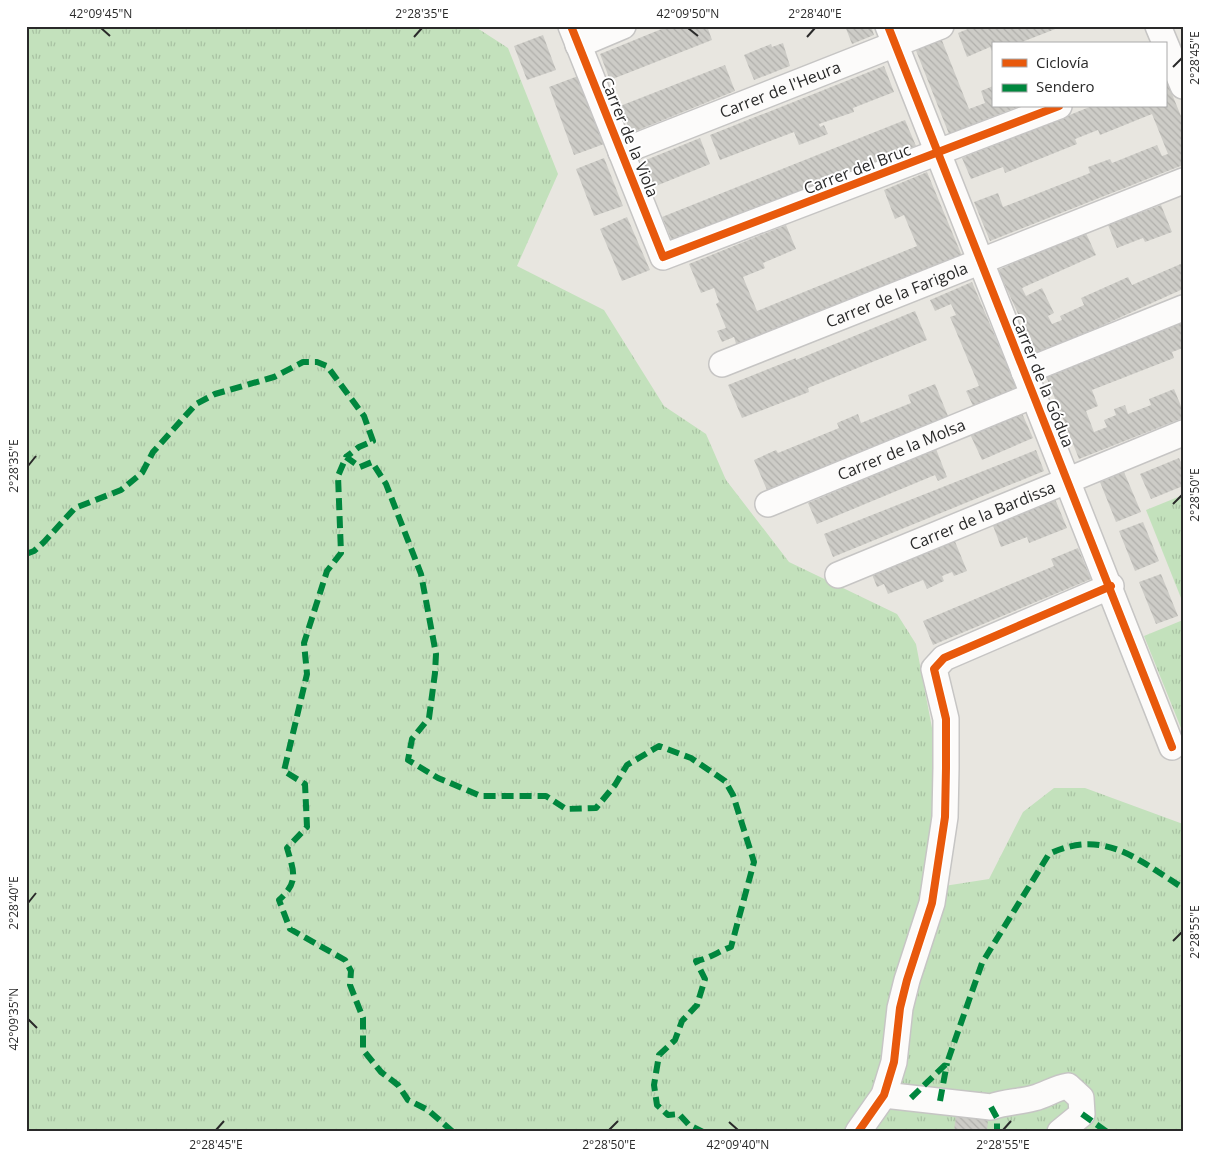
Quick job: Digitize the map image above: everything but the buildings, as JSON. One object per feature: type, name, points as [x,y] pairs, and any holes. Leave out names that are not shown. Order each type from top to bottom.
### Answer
[{"type":"street","points":[[574,36],[623,26]]},
{"type":"street","name":"Carrer de l'Heura","points":[[621,152],[892,35],[940,26]]},
{"type":"street","points":[[1165,28],[1169,64],[1183,86]]},
{"type":"street","name":"Carrer de la Gódua","points":[[892,35],[1024,372],[1111,586],[1172,747]]},
{"type":"street","name":"Carrer de la Viola","points":[[574,36],[663,257]]},
{"type":"street","name":"Carrer del Bruc","points":[[663,257],[1054,108]]},
{"type":"street","name":"Carrer de la Farigola","points":[[722,364],[981,263],[1183,181]]},
{"type":"street","points":[[1024,372],[1183,308]]},
{"type":"street","name":"Carrer de la Molsa","points":[[768,504],[1034,395]]},
{"type":"street","name":"Carrer de la Bardissa","points":[[838,575],[1183,433]]},
{"type":"street","points":[[858,1132],[884,1095],[894,1062],[905,989],[932,903],[945,817],[946,719],[934,669],[944,658],[1111,586]]},
{"type":"street","points":[[884,1095],[990,1107],[1006,1101],[1035,1098],[1054,1088],[1068,1086],[1082,1098],[1082,1114],[1060,1132]]},
{"type":"green space","points":[[26,26],[474,26],[508,48],[558,174],[517,266],[604,310],[664,406],[706,434],[726,480],[789,562],[897,614],[916,644],[932,728],[935,812],[925,889],[989,879],[1023,812],[1054,788],[1085,788],[1183,824],[1183,1132],[26,1132]]},
{"type":"green space","points":[[1183,495],[1183,603],[1146,510]]},
{"type":"green space","points":[[1183,620],[1183,733],[1144,636]]},
{"type":"marked path","points":[[26,554],[34,551],[44,542],[75,508],[121,490],[142,473],[153,452],[196,404],[215,394],[274,377],[303,362],[317,362],[327,366],[364,416],[373,441],[359,447],[346,457]]},
{"type":"marked path","points":[[453,1132],[428,1110],[408,1100],[398,1085],[381,1072],[363,1050],[363,1018],[350,985],[351,971],[345,960],[290,929],[279,900],[290,888],[293,876],[292,864],[287,848],[307,827],[305,784],[284,771],[307,674],[304,643],[327,571],[341,553],[338,476],[346,457],[360,467],[372,462],[386,484],[421,574],[436,654],[435,673],[429,718],[412,739],[408,760],[438,778],[481,796],[546,796],[566,809],[596,808],[615,785],[627,765],[659,746],[691,758],[725,781],[733,795],[754,862],[731,947],[696,961],[705,979],[697,1005],[682,1021],[675,1040],[659,1055],[654,1085],[657,1105],[668,1115],[679,1114],[689,1125],[703,1132]]},
{"type":"marked path","points":[[911,1098],[947,1063],[982,963],[1049,854],[1069,847],[1087,844],[1119,850],[1183,888]]},
{"type":"marked path","points":[[940,1101],[947,1063]]},
{"type":"marked path","points":[[991,1107],[997,1118],[997,1132]]},
{"type":"marked path","points":[[1082,1114],[1107,1132]]},
{"type":"cycle path","points":[[571,26],[663,257],[1054,108]]},
{"type":"cycle path","points":[[888,26],[1172,747]]},
{"type":"cycle path","points":[[858,1132],[884,1095],[894,1062],[900,1008],[932,903],[945,817],[946,768],[946,719],[934,669],[944,658],[1111,586]]}]
